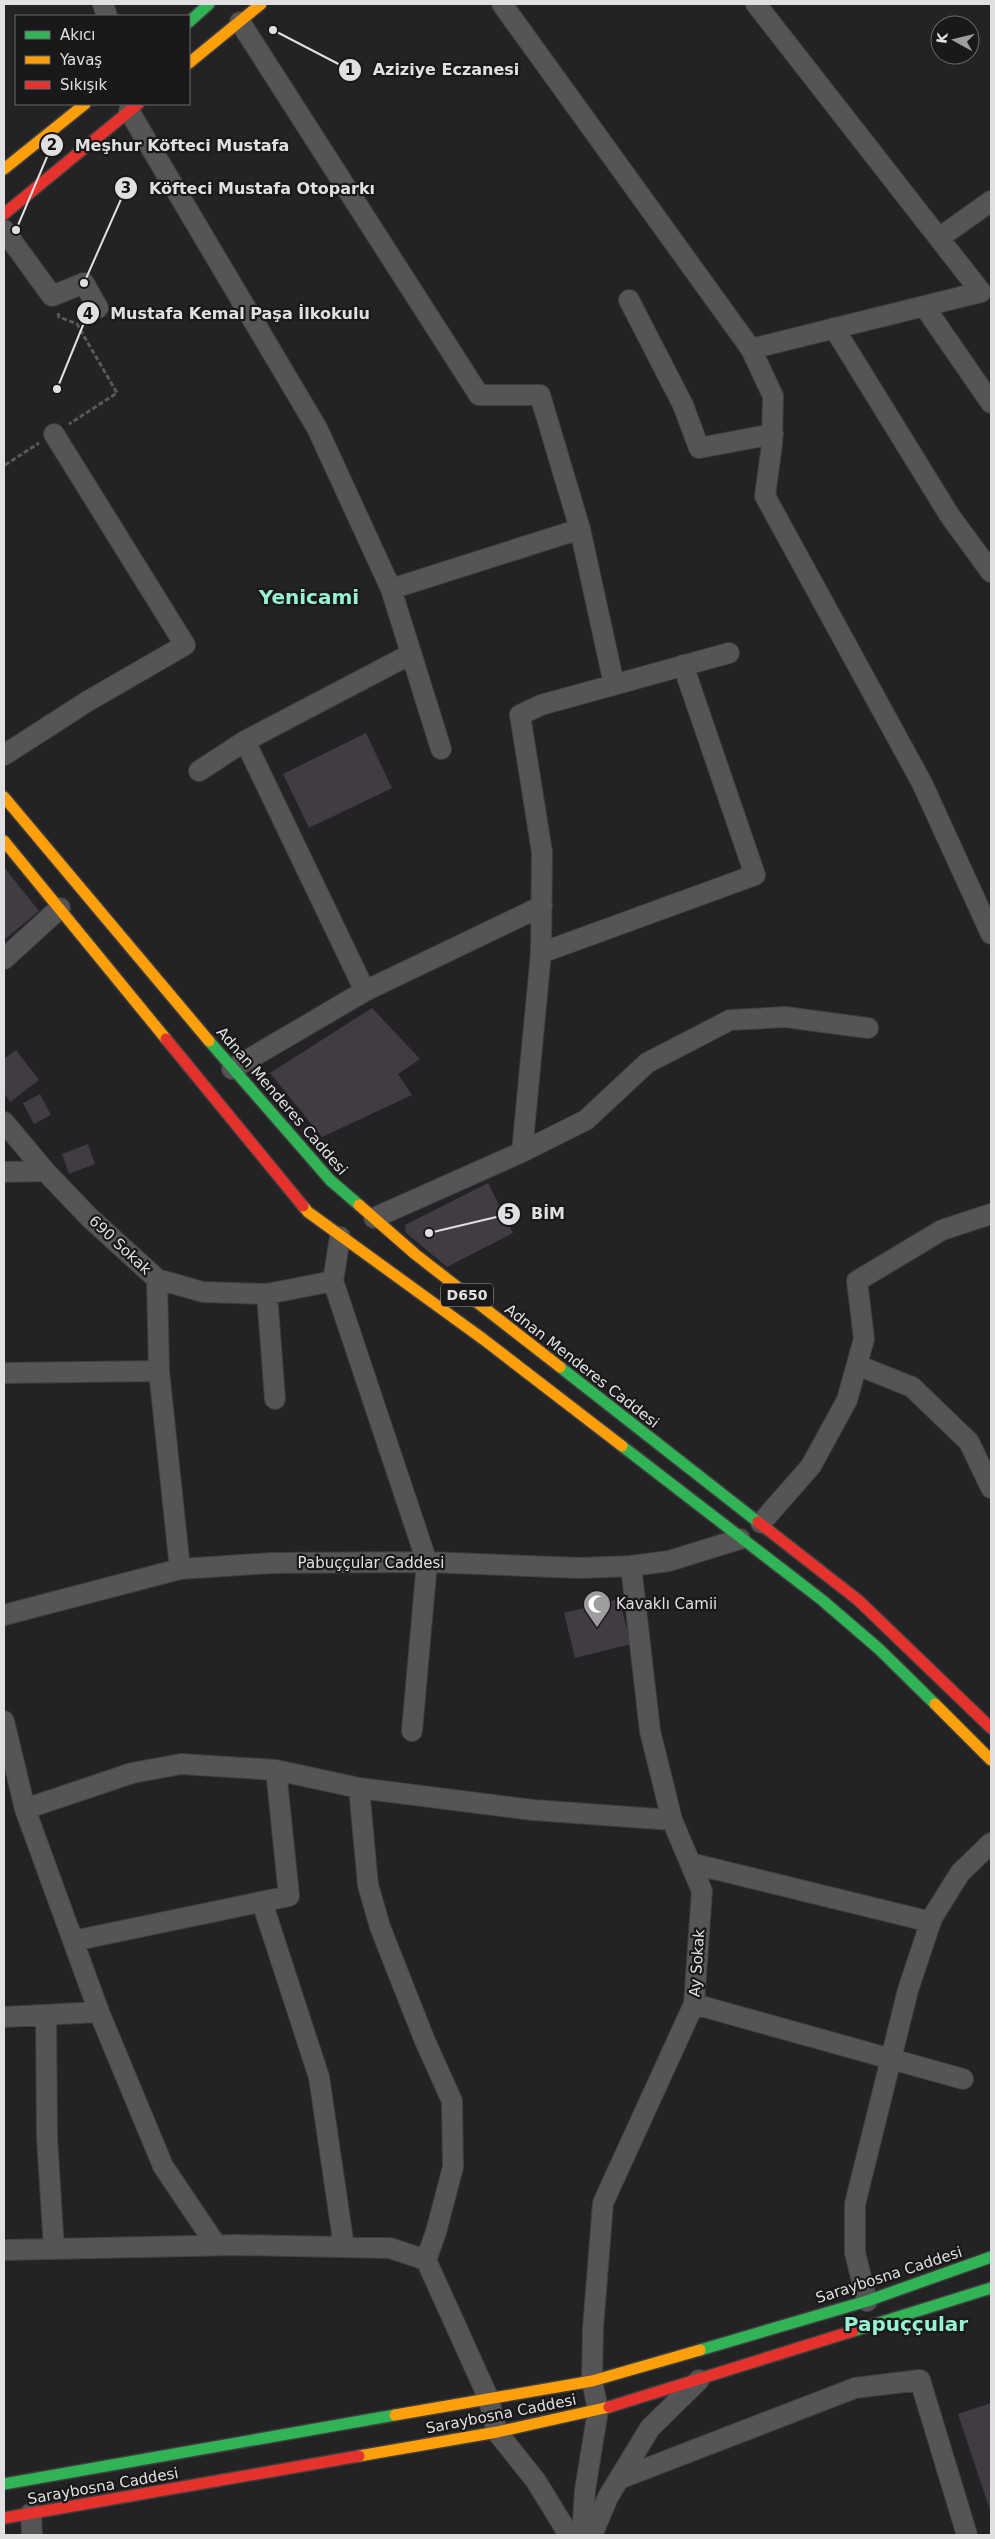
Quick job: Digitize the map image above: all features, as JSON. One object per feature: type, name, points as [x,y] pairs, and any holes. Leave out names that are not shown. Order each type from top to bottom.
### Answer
[{"type":"main road","points":[[190,21],[209,4]]},
{"type":"main road","points":[[190,62],[261,4]]},
{"type":"main road","points":[[4,169],[84,105]]},
{"type":"main road","points":[[4,214],[134,107]]},
{"type":"main road","name":"Adnan Menderes Caddesi","points":[[4,797],[232,1069],[330,1180],[415,1254],[858,1600],[991,1728]]},
{"type":"main road","points":[[4,841],[308,1212],[482,1339],[740,1539],[822,1600],[879,1649],[991,1760]]},
{"type":"main road","name":"Saraybosna Caddesi","points":[[4,2484],[592,2381],[867,2301],[991,2257]]},
{"type":"main road","name":"Saraybosna Caddesi","points":[[4,2518],[496,2432],[598,2410],[991,2288]]},
{"type":"street","points":[[502,4],[751,348],[773,396],[773,434],[765,496],[922,783],[991,934]]},
{"type":"street","points":[[751,348],[986,293],[939,238],[756,4]]},
{"type":"street","points":[[240,22],[479,395],[540,395],[580,529],[614,684]]},
{"type":"street","points":[[134,107],[317,428],[391,590],[441,750]]},
{"type":"street","points":[[939,238],[991,201]]},
{"type":"street","points":[[4,230],[52,296],[84,283],[98,308]]},
{"type":"street","points":[[630,300],[683,405],[699,448],[773,434]]},
{"type":"street","points":[[924,306],[991,403]]},
{"type":"street","points":[[834,328],[950,516],[991,572]]},
{"type":"street","points":[[4,755],[88,701],[185,645],[54,434]]},
{"type":"street","points":[[391,590],[580,529]]},
{"type":"street","points":[[522,1152],[541,953],[542,852],[520,715],[542,705],[729,653]]},
{"type":"street","points":[[199,771],[245,741],[411,654]]},
{"type":"street","points":[[541,953],[755,875],[683,665]]},
{"type":"street","points":[[245,741],[365,991]]},
{"type":"street","points":[[232,1069],[365,991],[542,906]]},
{"type":"street","points":[[4,959],[60,908]]},
{"type":"street","points":[[374,1218],[522,1152],[586,1120],[647,1063],[730,1020],[785,1017],[868,1028]]},
{"type":"street","name":"690 Sokak","points":[[4,1122],[45,1171],[90,1218],[157,1279],[203,1292],[267,1294],[332,1281]]},
{"type":"street","points":[[4,1172],[45,1171]]},
{"type":"street","points":[[761,1523],[811,1466],[847,1400],[864,1339],[858,1281],[942,1230],[991,1214]]},
{"type":"street","points":[[340,1237],[332,1281],[427,1562],[412,1731]]},
{"type":"street","points":[[157,1279],[158,1371],[180,1569]]},
{"type":"street","points":[[267,1294],[276,1399]]},
{"type":"street","points":[[857,1365],[912,1387],[969,1442],[991,1488]]},
{"type":"street","points":[[4,1373],[158,1371]]},
{"type":"street","name":"Pabuççular Caddesi","points":[[4,1615],[180,1569],[272,1563],[427,1562],[580,1568],[631,1566],[669,1561],[740,1539]]},
{"type":"street","name":"Ay Sokak","points":[[598,2410],[592,2381],[593,2328],[603,2203],[694,2004],[702,1891],[672,1820],[650,1731],[631,1566]]},
{"type":"street","points":[[4,1721],[25,1809],[99,2012],[163,2166],[216,2246]]},
{"type":"street","points":[[25,1809],[132,1773],[181,1764],[276,1770],[359,1788],[533,1810],[672,1820]]},
{"type":"street","points":[[73,1941],[289,1896],[276,1770]]},
{"type":"street","points":[[359,1788],[368,1885],[380,1927],[425,2041],[452,2101],[453,2167],[436,2232],[426,2260],[488,2398],[496,2432],[536,2481],[569,2535]]},
{"type":"street","points":[[867,2301],[855,2253],[855,2204],[908,1990],[931,1922],[960,1873],[991,1843]]},
{"type":"street","points":[[690,1863],[931,1922]]},
{"type":"street","points":[[262,1902],[319,2077],[344,2247]]},
{"type":"street","points":[[694,2004],[963,2079]]},
{"type":"street","points":[[4,2017],[99,2012]]},
{"type":"street","points":[[46,2015],[47,2137],[54,2249]]},
{"type":"street","points":[[4,2250],[216,2246],[390,2248],[426,2260]]},
{"type":"street","points":[[592,2535],[608,2497],[650,2428],[700,2379]]},
{"type":"street","points":[[619,2479],[855,2388],[920,2380],[967,2535]]},
{"type":"street","points":[[582,2535],[585,2490],[598,2410]]},
{"type":"street","points":[[32,2513],[32,2535]]},
{"type":"path","points":[[5,465],[117,393],[77,324],[59,317],[52,296]]},
{"type":"building","points":[[366,733],[392,788],[309,828],[283,774]]},
{"type":"building","points":[[4,867],[39,911],[4,940]]},
{"type":"building","points":[[372,1008],[420,1059],[398,1074],[412,1095],[322,1137],[270,1073]]},
{"type":"building","points":[[16,1050],[39,1080],[10,1102],[4,1093],[4,1059]]},
{"type":"building","points":[[40,1094],[51,1115],[34,1124],[23,1103]]},
{"type":"building","points":[[88,1144],[95,1164],[69,1174],[62,1154]]},
{"type":"building","points":[[488,1183],[513,1233],[447,1267],[406,1233],[405,1225]]},
{"type":"building","name":"Kavaklı Camii","points":[[619,1599],[631,1644],[575,1658],[564,1613]]},
{"type":"building","points":[[991,2403],[991,2513],[958,2414]]},
{"type":"traffic: fast","points":[[190,21],[209,4]]},
{"type":"traffic: fast","points":[[209,1041],[330,1180],[359,1205]]},
{"type":"traffic: fast","points":[[560,1367],[758,1522]]},
{"type":"traffic: fast","points":[[622,1446],[822,1600],[879,1649],[935,1704]]},
{"type":"traffic: fast","points":[[700,2350],[867,2301],[991,2257]]},
{"type":"traffic: fast","points":[[853,2331],[991,2288]]},
{"type":"traffic: fast","points":[[4,2484],[395,2415]]},
{"type":"traffic: slow","points":[[190,62],[261,4]]},
{"type":"traffic: slow","points":[[4,169],[84,105]]},
{"type":"traffic: slow","points":[[4,797],[209,1041]]},
{"type":"traffic: slow","points":[[4,841],[166,1039]]},
{"type":"traffic: slow","points":[[359,1205],[415,1254],[560,1367]]},
{"type":"traffic: slow","points":[[303,1206],[308,1212],[483,1339],[622,1446]]},
{"type":"traffic: slow","points":[[935,1704],[991,1760]]},
{"type":"traffic: slow","points":[[395,2415],[592,2381],[700,2350]]},
{"type":"traffic: slow","points":[[359,2456],[497,2432],[609,2407]]},
{"type":"traffic: jam","points":[[4,214],[137,105]]},
{"type":"traffic: jam","points":[[166,1039],[303,1206]]},
{"type":"traffic: jam","points":[[758,1522],[858,1600],[991,1728]]},
{"type":"traffic: jam","points":[[609,2407],[853,2331]]},
{"type":"traffic: jam","points":[[4,2518],[359,2456]]},
{"type":"place","name":"Aziziye Eczanesi","points":[[273,30]]},
{"type":"place","name":"Meşhur Köfteci Mustafa","points":[[16,230]]},
{"type":"place","name":"Köfteci Mustafa Otoparkı","points":[[84,283]]},
{"type":"place","name":"Mustafa Kemal Paşa İlkokulu","points":[[57,389]]},
{"type":"place","name":"BİM","points":[[429,1233]]},
{"type":"place","name":"Kavaklı Camii","points":[[597,1628]]},
{"type":"district","name":"Yenicami","points":[[309,597]]},
{"type":"district","name":"Papuççular","points":[[906,2324]]}]
